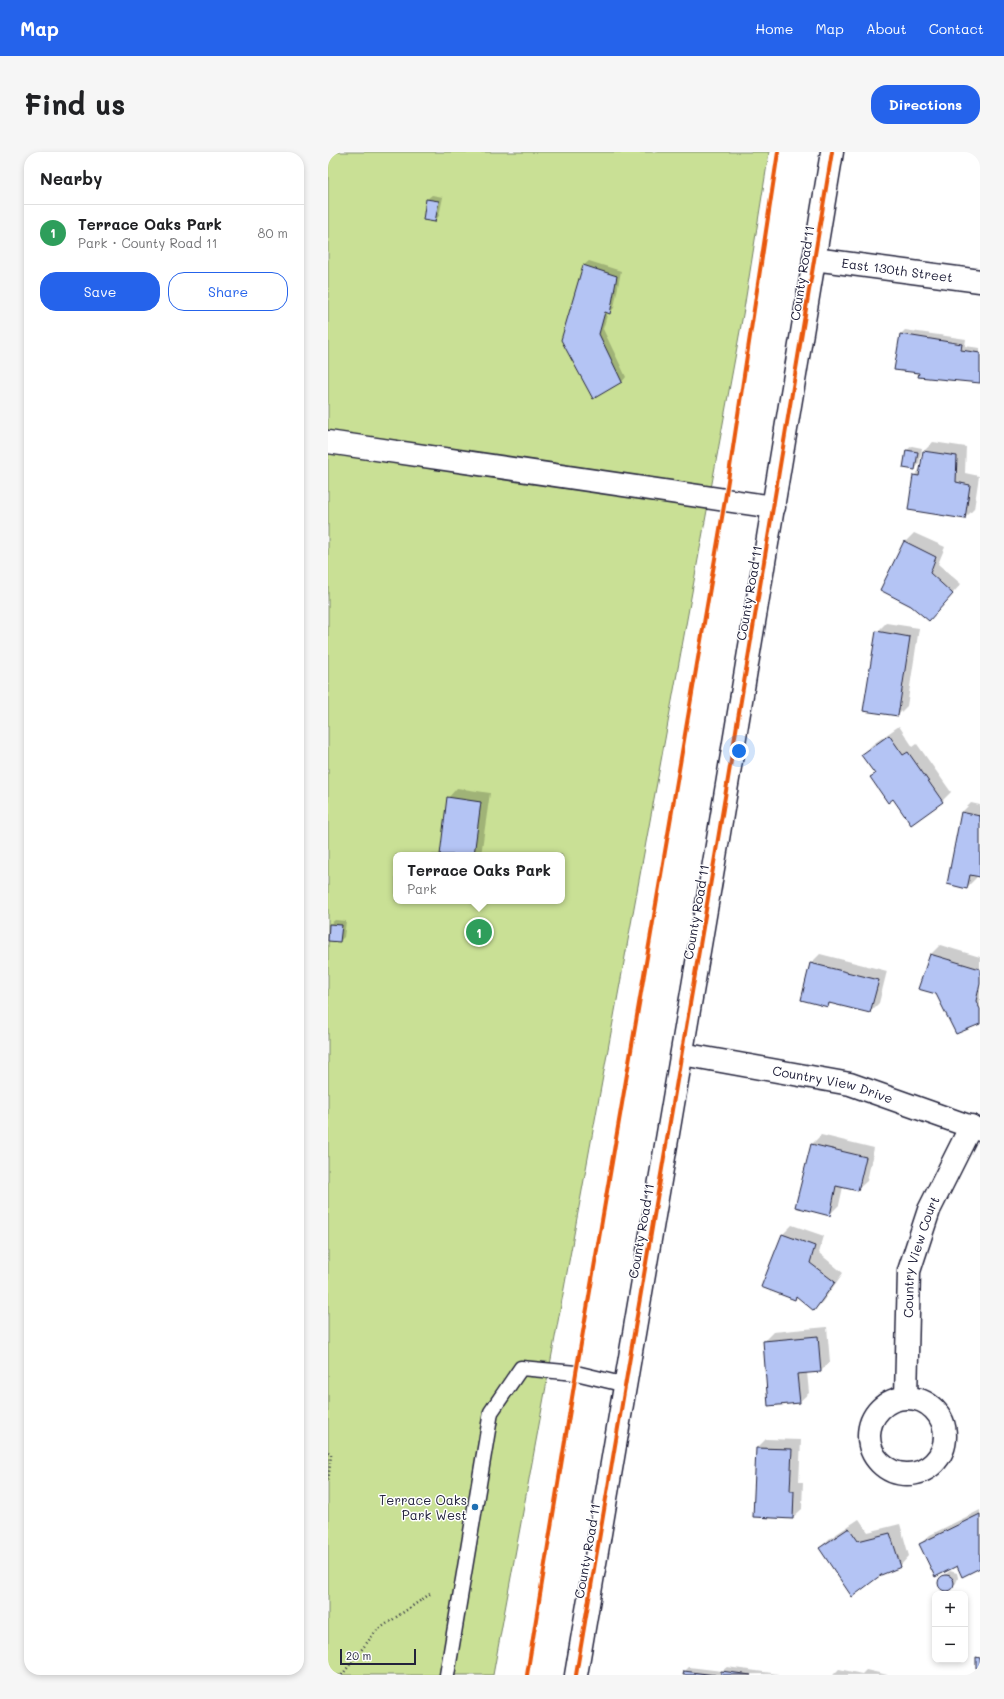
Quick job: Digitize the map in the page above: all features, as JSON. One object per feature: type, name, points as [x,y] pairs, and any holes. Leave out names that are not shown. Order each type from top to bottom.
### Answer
[{"type":"street","name":"County Road 11","points":[[576,1675],[774,507],[832,152]]},
{"type":"street","name":"East 130th Street","points":[[814,260],[980,281]]},
{"type":"street","points":[[328,442],[774,507]]},
{"type":"street","name":"Country View Drive","points":[[682,1054],[850,1084],[975,1128]]},
{"type":"street","name":"Country View Court","points":[[906,1397],[909,1271],[929,1210],[975,1128]]},
{"type":"lane","points":[[447,1675],[491,1412],[521,1368],[576,1373],[626,1385]]},
{"type":"path","points":[[328,1452],[332,1455],[328,1482]]},
{"type":"path","points":[[342,1675],[376,1631],[430,1594]]},
{"type":"green space","points":[[328,152],[769,152],[744,309],[493,1675],[328,1675]]},
{"type":"building","points":[[426,199],[439,201],[435,222],[423,220]]},
{"type":"building","points":[[583,265],[617,276],[610,314],[605,312],[599,334],[622,382],[593,399],[561,340]]},
{"type":"building","points":[[900,334],[962,344],[961,350],[980,353],[980,383],[918,377],[919,373],[894,370]]},
{"type":"building","points":[[906,450],[918,452],[915,470],[903,468]]},
{"type":"building","points":[[923,451],[957,456],[956,482],[970,485],[965,519],[908,510],[913,475],[919,476]]},
{"type":"building","points":[[904,541],[936,557],[930,573],[953,594],[929,621],[911,606],[880,590]]},
{"type":"building","points":[[876,631],[910,637],[898,716],[863,711]]},
{"type":"building","points":[[889,735],[903,755],[908,752],[943,802],[911,825],[893,799],[888,803],[870,777],[875,774],[861,755]]},
{"type":"building","points":[[447,797],[481,802],[474,852],[440,852]]},
{"type":"building","points":[[961,812],[980,816],[980,877],[970,875],[967,889],[947,884]]},
{"type":"building","points":[[329,924],[342,925],[340,942],[328,941]]},
{"type":"building","points":[[930,954],[980,969],[980,984],[976,1001],[980,1009],[980,1024],[956,1034],[936,994],[918,989]]},
{"type":"building","points":[[810,963],[879,980],[870,1013],[829,1003],[828,1007],[801,1000]]},
{"type":"building","points":[[811,1144],[866,1157],[858,1191],[836,1186],[830,1216],[795,1207]]},
{"type":"building","points":[[782,1234],[815,1246],[810,1263],[835,1282],[814,1311],[796,1296],[795,1300],[761,1287]]},
{"type":"building","points":[[818,1336],[821,1372],[797,1374],[800,1403],[768,1406],[763,1341]]},
{"type":"building","points":[[756,1448],[792,1449],[790,1491],[794,1491],[793,1519],[753,1517]]},
{"type":"building","points":[[980,1514],[980,1568],[962,1577],[957,1566],[935,1577],[919,1544]]},
{"type":"building","points":[[849,1528],[858,1541],[890,1533],[901,1567],[881,1575],[852,1597],[819,1548]]},
{"type":"building","points":[[946,1575],[952,1577],[954,1583],[952,1589],[946,1591],[940,1589],[938,1583],[940,1577]]},
{"type":"building","points":[[976,1657],[980,1658],[980,1668],[976,1668]]},
{"type":"building","points":[[684,1671],[715,1675],[683,1675]]},
{"type":"building","points":[[721,1671],[751,1675],[721,1675]]},
{"type":"cycle path","points":[[527,1675],[576,1373],[725,500],[778,152]]},
{"type":"cycle path","points":[[576,1675],[717,845],[832,152]]},
{"type":"place","name":"Terrace Oaks Park","points":[[479,932]]},
{"type":"place","name":"Terrace Oaks Park West","points":[[475,1507]]}]
